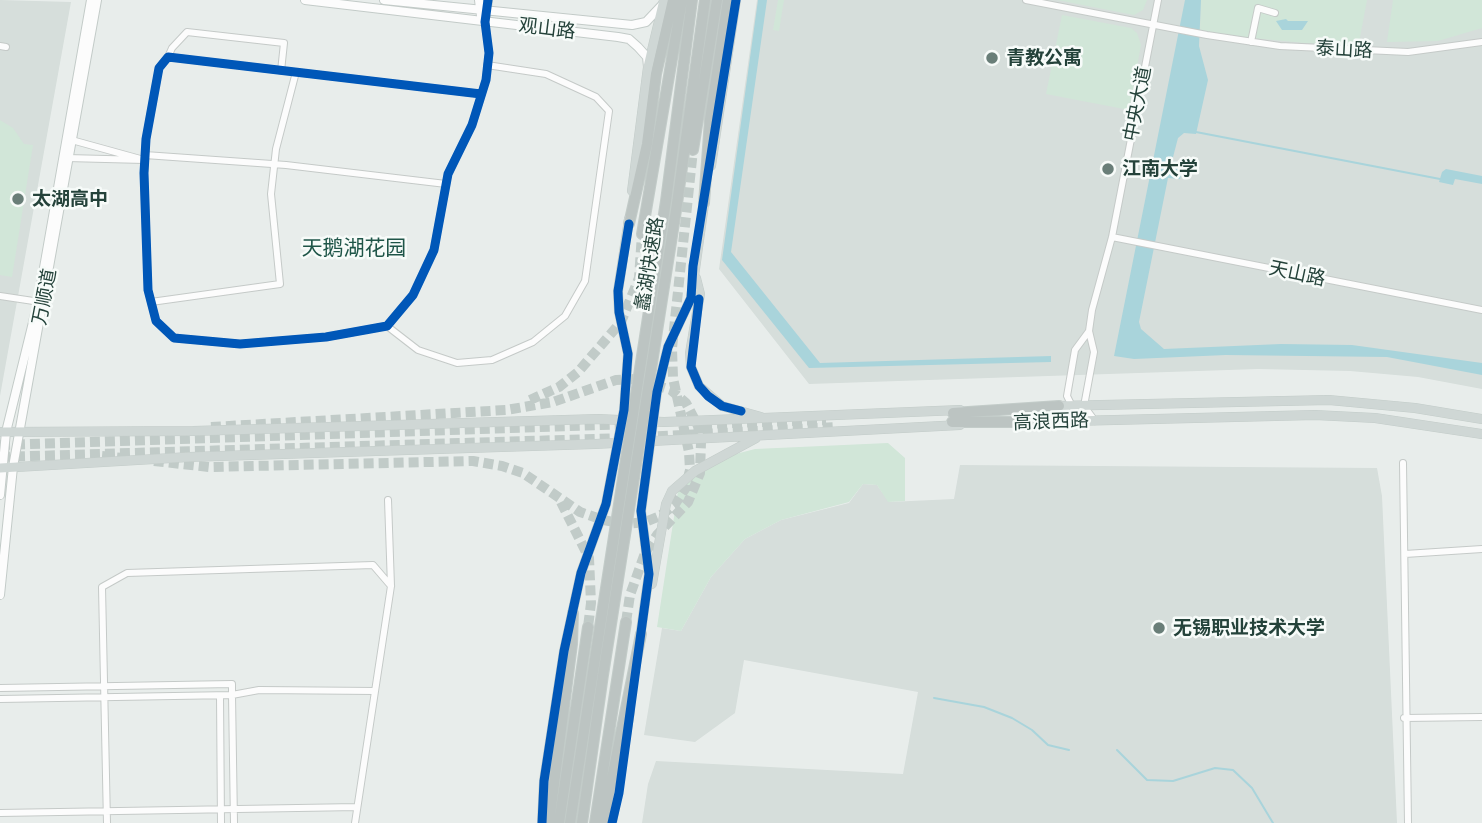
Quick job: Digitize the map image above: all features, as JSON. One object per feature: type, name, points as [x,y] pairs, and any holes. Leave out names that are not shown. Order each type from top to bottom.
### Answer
[{"type":"highway","points":[[642,234],[682,0]]},
{"type":"highway","name":"蠡湖快速路","points":[[672,202],[692,0]]},
{"type":"highway","name":"蠡湖快速路","points":[[570,823],[598,674],[705,0]]},
{"type":"highway","points":[[693,150],[717,0]]},
{"type":"highway","points":[[704,203],[710,120],[728,0]]},
{"type":"highway","points":[[629,224],[647,144],[666,1]]},
{"type":"highway","points":[[1041,422],[952,418],[1059,406]]},
{"type":"highway","points":[[549,823],[572,644],[573,613]]},
{"type":"highway","points":[[595,823],[625,622]]},
{"type":"highway","points":[[559,823],[588,627]]},
{"type":"highway","points":[[603,823],[641,634]]},
{"type":"highway","name":"蠡湖快速路","points":[[582,823],[598,674]]},
{"type":"main road","points":[[612,823],[619,793],[649,574],[641,511],[650,440],[662,365],[691,298],[693,266],[736,0]]},
{"type":"main road","points":[[542,823],[544,781],[581,573],[606,504],[619,441],[628,354],[619,312],[618,291],[648,67],[666,1]]},
{"type":"main road","points":[[693,266],[700,294],[691,367],[699,386],[722,406],[756,416],[788,419]]},
{"type":"main road","name":"高浪西路","points":[[3,432],[193,431],[598,419],[653,422],[788,419],[1084,405],[1329,400],[1415,408],[1482,419]]},
{"type":"main road","name":"高浪西路","points":[[1,468],[189,457],[760,436],[1041,422],[1315,415],[1376,418],[1482,434]]},
{"type":"main road","points":[[643,620],[657,565],[666,504],[672,491],[695,471],[760,436]]},
{"type":"street","name":"万顺道","points":[[0,594],[13,467],[91,0]]},
{"type":"street","name":"万顺道","points":[[69,140],[97,0]]},
{"type":"street","name":"观山路","points":[[305,0],[344,2],[629,39],[647,57],[648,67]]},
{"type":"street","name":"观山路","points":[[384,0],[632,25],[646,22],[666,1]]},
{"type":"street","points":[[281,71],[284,43],[187,32],[159,68],[144,158],[148,290],[156,321],[174,338],[240,344],[326,337],[387,326],[413,295],[434,250],[446,184],[481,94],[487,65],[485,22],[479,0]]},
{"type":"street","points":[[483,11],[488,0]]},
{"type":"street","points":[[1026,0],[1153,25]]},
{"type":"street","name":"中央大道","points":[[1088,331],[1112,237],[1158,0]]},
{"type":"street","points":[[1251,42],[1258,8],[1275,13]]},
{"type":"street","name":"泰山路","points":[[1153,25],[1251,42],[1329,50],[1408,52],[1482,42]]},
{"type":"street","points":[[168,57],[481,94]]},
{"type":"street","points":[[387,326],[418,350],[457,363],[492,360],[533,342],[565,316],[585,281],[609,111],[596,97],[546,74],[487,65]]},
{"type":"street","points":[[151,302],[280,284],[271,194],[274,165],[296,72]]},
{"type":"street","points":[[69,140],[144,158]]},
{"type":"street","points":[[66,158],[144,158],[274,165],[446,184]]},
{"type":"street","name":"天山路","points":[[1112,237],[1482,310]]},
{"type":"street","points":[[0,296],[41,302]]},
{"type":"street","name":"万顺道","points":[[0,495],[3,432],[41,302]]},
{"type":"street","points":[[1088,331],[1094,352],[1084,405],[1094,421]]},
{"type":"street","points":[[1072,422],[1072,406],[1067,396],[1075,350],[1088,331]]},
{"type":"street","points":[[1403,463],[1404,718],[1408,823]]},
{"type":"street","points":[[355,823],[391,586],[388,500]]},
{"type":"street","points":[[1405,554],[1482,550]]},
{"type":"street","points":[[107,823],[103,587],[127,573],[373,565],[391,586]]},
{"type":"street","points":[[0,688],[104,684],[232,684],[234,823]]},
{"type":"street","points":[[0,699],[220,696],[260,690],[375,691]]},
{"type":"street","points":[[220,696],[221,823]]},
{"type":"street","points":[[1404,718],[1482,717]]},
{"type":"street","points":[[0,813],[357,807]]},
{"type":"shaded area","name":"太湖高中","points":[[0,0],[71,2],[0,396]]},
{"type":"shaded area","name":"江南大学","points":[[757,0],[1482,0],[1482,389],[1418,377],[1350,371],[1258,369],[809,384],[719,269]]},
{"type":"shaded area","name":"无锡职业技术大学","points":[[960,465],[1377,468],[1382,496],[1397,823],[642,823],[648,784],[656,761],[903,774],[918,692],[744,660],[735,713],[695,742],[644,735],[662,628],[681,631],[711,577],[745,539],[781,520],[849,503],[863,484],[877,485],[889,502],[954,499]]},
{"type":"green space","points":[[778,0],[784,0],[779,31],[773,30]]},
{"type":"green space","points":[[1057,0],[1147,0],[1143,10],[1134,15]]},
{"type":"green space","points":[[1201,0],[1367,0],[1358,48],[1200,33]]},
{"type":"green space","points":[[1393,0],[1482,0],[1482,28],[1438,41],[1387,42]]},
{"type":"green space","points":[[1062,15],[1131,28],[1137,33],[1141,45],[1129,110],[1046,94]]},
{"type":"green space","points":[[0,120],[13,128],[24,144],[33,145],[12,277],[0,275]]},
{"type":"green space","points":[[888,443],[905,458],[905,501],[888,502],[877,485],[863,484],[849,502],[781,520],[745,539],[711,577],[681,631],[657,627],[678,491],[692,476],[728,456],[755,449]]},
{"type":"water","points":[[758,0],[767,0],[731,252],[820,363],[1051,356],[1051,362],[809,368],[722,260]]},
{"type":"water","points":[[1185,0],[1201,0],[1199,46],[1208,80],[1196,134],[1184,133],[1178,138],[1172,161],[1184,163],[1180,179],[1168,178],[1139,322],[1141,329],[1164,349],[1281,344],[1352,345],[1482,363],[1482,375],[1387,357],[1226,355],[1134,359],[1114,356]]},
{"type":"water","points":[[1276,21],[1308,21],[1302,30],[1282,30]]},
{"type":"water","points":[[1446,169],[1482,176],[1482,184],[1455,179],[1453,185],[1439,182]]},
{"type":"waterway","points":[[1196,132],[1440,179]]},
{"type":"waterway","points":[[934,698],[984,707],[1012,718],[1032,730],[1048,745],[1069,750]]},
{"type":"waterway","points":[[1117,750],[1147,780],[1173,781],[1215,768],[1233,770],[1252,788],[1273,823]]},
{"type":"tunnel","points":[[154,461],[209,467],[473,461],[523,473],[580,512],[603,520],[625,524],[645,522],[660,516],[675,504],[685,489],[690,470],[689,452],[673,378],[672,348],[693,150]]},
{"type":"tunnel","points":[[530,400],[559,387],[578,372],[621,322],[639,278],[642,234]]},
{"type":"tunnel","points":[[211,427],[506,410],[553,402],[616,380],[637,379],[671,390],[686,403],[698,426],[701,442],[700,473],[688,502],[657,535],[645,553],[630,595],[626,622]]},
{"type":"tunnel","points":[[702,424],[826,420]]},
{"type":"tunnel","points":[[0,445],[630,424]]},
{"type":"tunnel","points":[[643,437],[837,427]]},
{"type":"tunnel","points":[[0,457],[627,438]]},
{"type":"tunnel","points":[[102,456],[124,458]]},
{"type":"tunnel","points":[[561,502],[589,558],[591,603],[588,627]]},
{"type":"cycle path","points":[[481,94],[168,57],[159,68],[146,139],[144,173],[148,290],[156,321],[174,338],[240,344],[326,337],[387,326],[413,295],[434,250],[448,174],[472,125],[486,80],[489,53],[485,22],[488,0]]},
{"type":"cycle path","points":[[612,823],[619,793],[649,574],[641,511],[657,392],[668,347],[691,298],[693,266],[736,0]]},
{"type":"cycle path","points":[[542,823],[544,781],[564,651],[581,573],[606,504],[624,410],[628,354],[619,312],[618,291],[629,224]]},
{"type":"cycle path","points":[[699,299],[691,367],[699,386],[708,396],[722,406],[741,411]]},
{"type":"place","name":"青教公寓","points":[[992,58]]},
{"type":"place","name":"江南大学","points":[[1108,169]]},
{"type":"place","name":"太湖高中","points":[[18,199]]},
{"type":"place","name":"无锡职业技术大学","points":[[1159,628]]},
{"type":"district","name":"天鹅湖花园","points":[[354,249]]}]
